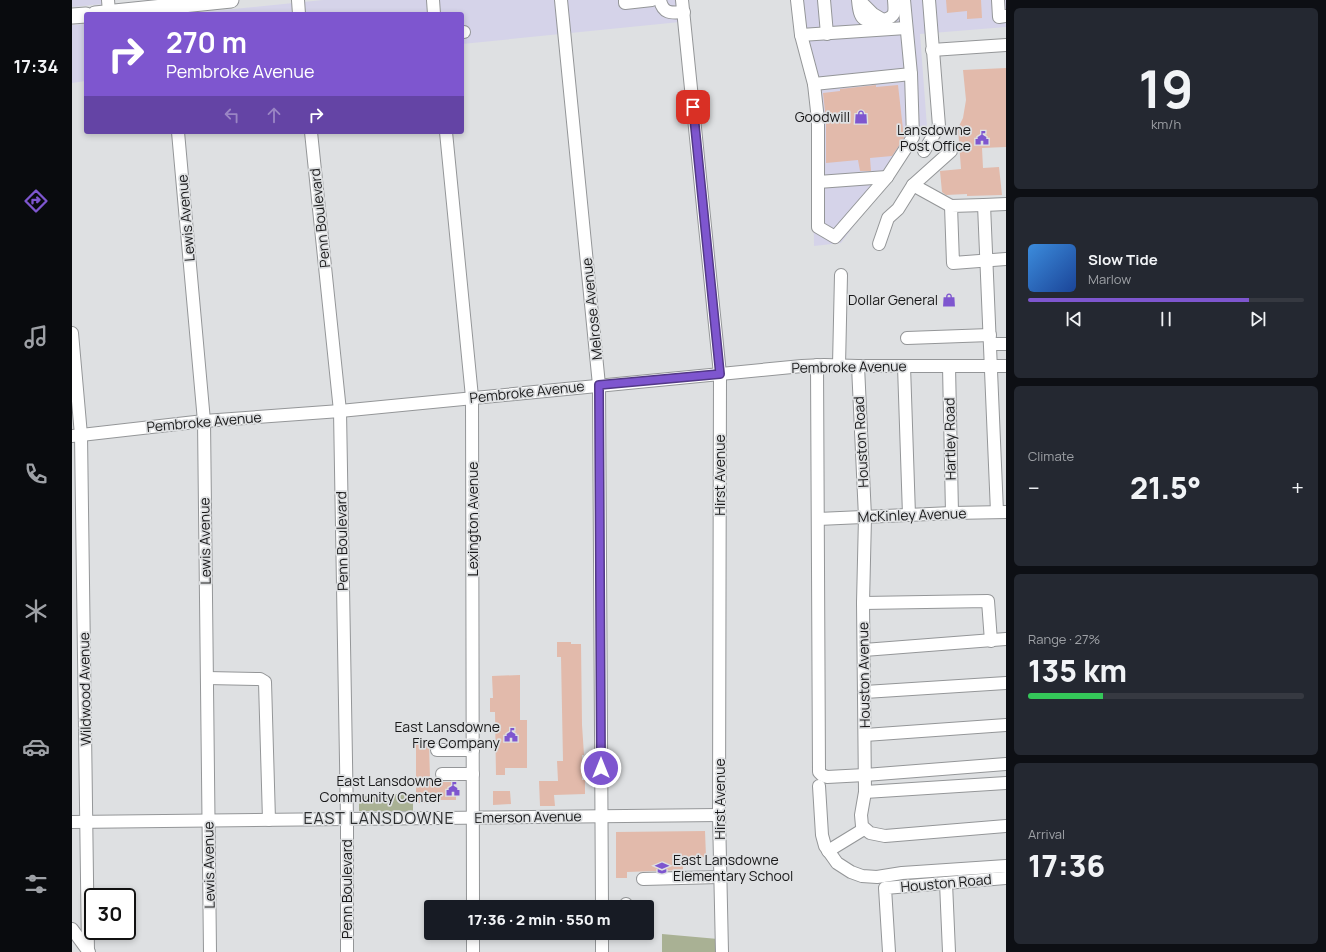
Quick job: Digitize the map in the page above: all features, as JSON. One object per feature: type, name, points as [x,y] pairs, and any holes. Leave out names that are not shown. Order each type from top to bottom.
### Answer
[{"type":"main road","points":[[111,10],[167,10],[222,0]]},
{"type":"main road","points":[[72,16],[84,15]]},
{"type":"street","points":[[298,0],[299,12]]},
{"type":"street","points":[[433,0],[434,12]]},
{"type":"street","name":"Melrose Avenue","points":[[561,0],[599,385],[602,900]]},
{"type":"street","points":[[625,0],[625,3],[652,0]]},
{"type":"street","points":[[660,0],[661,6],[666,12],[684,12]]},
{"type":"street","name":"Hirst Avenue","points":[[682,0],[720,374],[719,815],[722,952]]},
{"type":"street","points":[[797,0],[801,36],[814,84],[818,120],[818,227],[835,238],[887,176],[913,137],[911,74],[904,0]]},
{"type":"street","points":[[824,0],[827,34]]},
{"type":"street","points":[[851,0],[854,32]]},
{"type":"street","points":[[858,0],[873,14],[883,20],[893,15],[895,9],[894,0]]},
{"type":"street","points":[[924,151],[939,126],[928,0]]},
{"type":"street","points":[[998,0],[999,16],[1006,16]]},
{"type":"street","points":[[801,36],[906,28]]},
{"type":"street","points":[[932,50],[1006,45]]},
{"type":"street","points":[[814,84],[911,74]]},
{"type":"street","name":"Lewis Avenue","points":[[178,134],[204,421],[210,952]]},
{"type":"street","name":"Penn Boulevard","points":[[311,134],[340,411],[347,819],[346,952]]},
{"type":"street","name":"Lexington Avenue","points":[[446,134],[472,397],[473,900]]},
{"type":"street","points":[[879,244],[888,218],[898,209],[913,185],[951,150]]},
{"type":"street","points":[[818,182],[887,176]]},
{"type":"street","points":[[913,185],[951,206],[1006,204]]},
{"type":"street","points":[[984,205],[991,366],[1001,512]]},
{"type":"street","points":[[951,206],[953,263],[1006,259]]},
{"type":"street","points":[[839,365],[841,275]]},
{"type":"street","name":"Wildwood Avenue","points":[[72,333],[87,822],[89,951]]},
{"type":"street","points":[[907,338],[990,340],[1006,344]]},
{"type":"street","points":[[817,365],[819,772],[827,777],[865,776],[1006,764]]},
{"type":"street","name":"Pembroke Avenue","points":[[76,435],[204,421],[340,411],[472,397],[817,365],[1006,366]]},
{"type":"street","name":"Houston Road","points":[[858,366],[865,517]]},
{"type":"street","points":[[904,366],[909,515]]},
{"type":"street","name":"Hartley Road","points":[[949,366],[952,513]]},
{"type":"street","name":"McKinley Avenue","points":[[818,519],[1001,512]]},
{"type":"street","name":"Houston Avenue","points":[[865,517],[863,603],[865,792],[862,815],[862,826],[865,830]]},
{"type":"street","points":[[863,603],[988,601],[991,641]]},
{"type":"street","points":[[864,650],[1006,639]]},
{"type":"street","points":[[207,678],[260,679],[265,682],[269,820]]},
{"type":"street","points":[[865,692],[1006,683]]},
{"type":"street","points":[[865,735],[1006,725]]},
{"type":"street","points":[[438,750],[473,750]]},
{"type":"street","points":[[442,774],[473,774]]},
{"type":"street","points":[[865,792],[1006,783]]},
{"type":"street","points":[[819,786],[822,835],[825,846],[837,863],[851,872],[862,876],[877,877],[902,873],[1006,866]]},
{"type":"street","name":"Emerson Avenue","points":[[72,822],[719,815]]},
{"type":"street","points":[[828,850],[865,830],[876,835],[885,836],[1006,826]]},
{"type":"street","points":[[643,880],[720,877]]},
{"type":"street","name":"Houston Road","points":[[889,952],[885,888],[1006,878]]},
{"type":"street","points":[[946,883],[949,952]]},
{"type":"street","points":[[72,929],[89,951]]},
{"type":"street","points":[[473,940],[473,952]]},
{"type":"street","points":[[602,940],[602,952]]},
{"type":"shaded area","points":[[72,0],[103,0],[103,4],[72,7]]},
{"type":"shaded area","points":[[323,0],[678,0],[680,22],[464,44],[464,12],[203,12]]},
{"type":"shaded area","points":[[802,0],[1006,0],[1006,27],[920,34],[927,127],[841,243],[814,246],[812,114]]},
{"type":"shaded area","points":[[84,24],[84,81],[72,83],[72,25]]},
{"type":"green space","points":[[413,794],[413,811],[359,811],[359,796]]},
{"type":"green space","points":[[662,934],[718,939],[718,952],[662,952]]},
{"type":"building","points":[[946,0],[981,0],[982,18],[967,19],[967,11],[947,13]]},
{"type":"building","name":"Lansdowne Post Office","points":[[1006,68],[1006,147],[982,148],[983,168],[999,167],[1002,195],[946,195],[942,192],[940,171],[961,169],[958,128],[963,118],[966,100],[963,70]]},
{"type":"building","name":"Goodwill","points":[[876,85],[876,87],[898,85],[904,138],[892,156],[870,158],[871,171],[860,171],[858,160],[826,163],[826,120],[823,93],[840,91],[840,89]]},
{"type":"building","points":[[557,642],[581,644],[584,755],[582,755],[582,780],[585,780],[585,794],[554,795],[555,806],[540,806],[539,781],[558,781],[557,761],[563,761],[561,657],[557,657]]},
{"type":"building","points":[[520,675],[520,720],[527,720],[527,768],[505,768],[505,775],[496,775],[495,712],[490,712],[490,698],[493,698],[492,676]]},
{"type":"building","points":[[416,744],[429,744],[430,778],[436,778],[442,782],[456,782],[456,800],[428,800],[428,803],[416,803]]},
{"type":"building","points":[[493,791],[510,791],[511,804],[493,805]]},
{"type":"building","points":[[705,831],[706,857],[683,857],[683,870],[627,872],[627,878],[616,878],[616,832]]},
{"type":"place","name":"Goodwill","points":[[861,117]]},
{"type":"place","name":"Lansdowne Post Office","points":[[982,138]]},
{"type":"place","name":"Dollar General","points":[[949,300]]},
{"type":"place","name":"East Lansdowne Fire Company","points":[[511,735]]},
{"type":"place","name":"East Lansdowne Community Center","points":[[453,789]]},
{"type":"place","name":"East Lansdowne Elementary School","points":[[662,868]]},
{"type":"district","name":"EAST LANSDOWNE","points":[[379,818]]},
{"type":"route","points":[[601,768],[599,385],[720,374],[693,107]]}]
